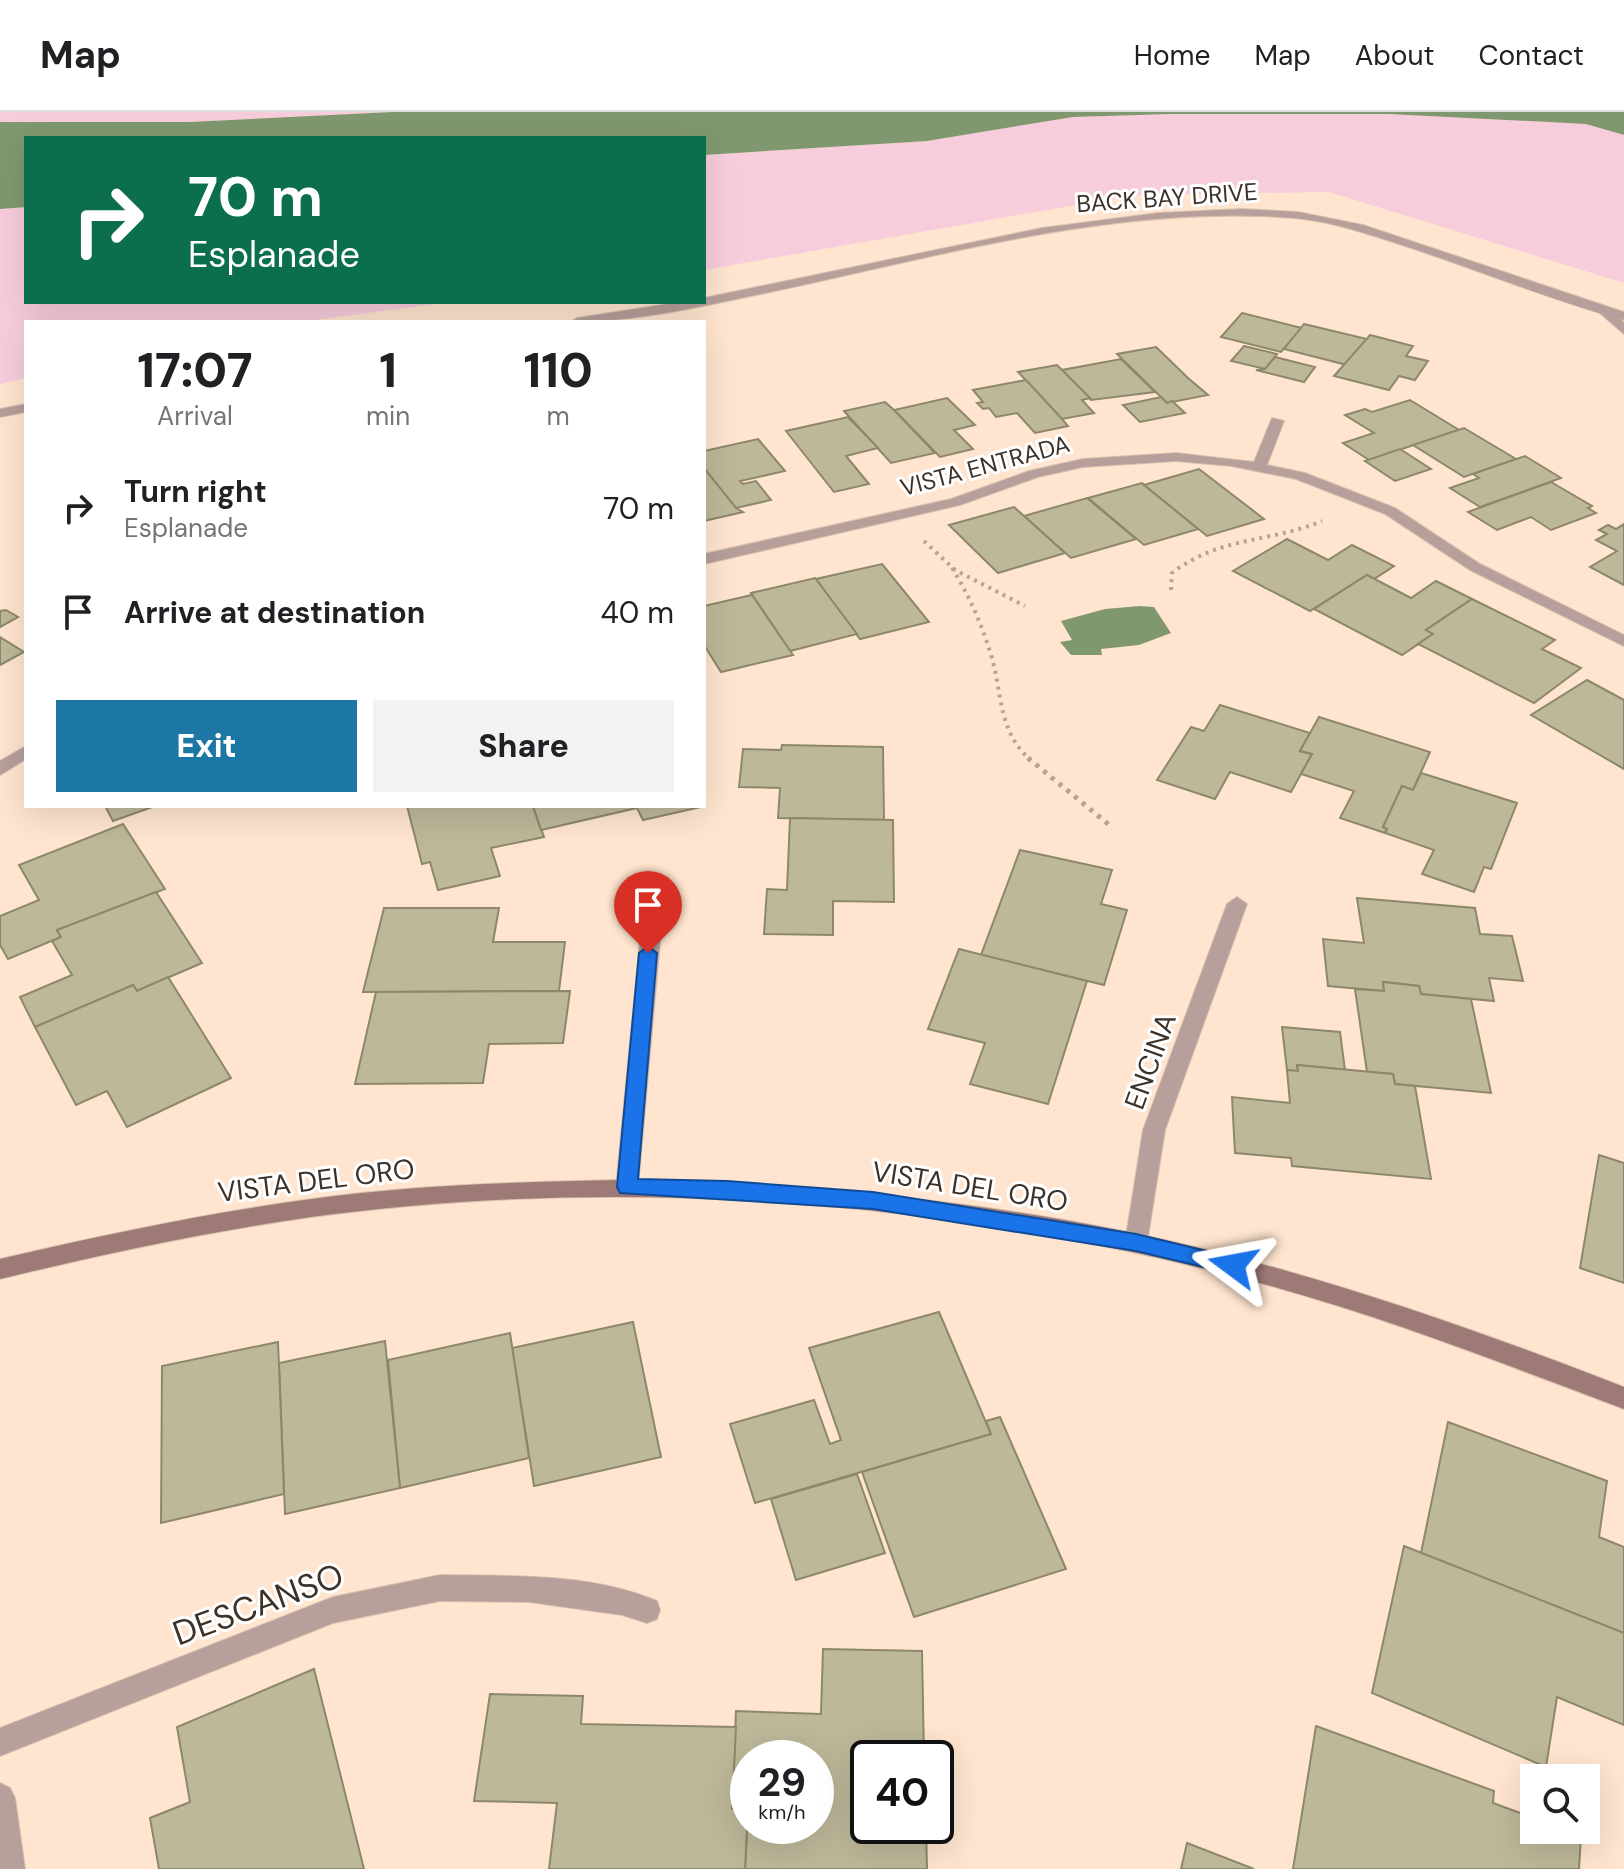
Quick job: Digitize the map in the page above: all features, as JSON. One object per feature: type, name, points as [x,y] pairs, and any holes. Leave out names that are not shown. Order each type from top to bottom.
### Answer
[{"type":"street","name":"BACK BAY DRIVE","points":[[706,302],[1042,231],[1158,216],[1242,212],[1298,215],[1359,227],[1624,316]]},
{"type":"street","name":"BACK BAY DRIVE","points":[[590,320],[691,304]]},
{"type":"street","points":[[1604,310],[1624,330]]},
{"type":"street","points":[[0,413],[24,408]]},
{"type":"street","points":[[1259,467],[1277,421]]},
{"type":"street","name":"VISTA ENTRADA","points":[[706,559],[955,502],[1034,474],[1083,463],[1176,457],[1259,467],[1340,489],[1390,511],[1475,567],[1624,641]]},
{"type":"street","points":[[0,769],[24,752]]},
{"type":"street","name":"ENCINA","points":[[1136,1243],[1154,1130],[1237,904]]},
{"type":"street","points":[[627,1187],[651,930]]},
{"type":"street","name":"VISTA DEL ORO","points":[[0,1269],[200,1226],[415,1197],[627,1187],[873,1200],[1136,1243],[1233,1265],[1432,1326],[1624,1398]]},
{"type":"street","name":"DESCANSO","points":[[0,1742],[333,1610],[440,1588],[529,1589],[622,1602],[647,1610]]},
{"type":"street","points":[[0,1798],[10,1869]]},
{"type":"path","points":[[1171,590],[1172,573],[1191,556],[1226,542],[1305,530],[1330,517]]},
{"type":"path","points":[[921,538],[952,568],[973,601],[993,661],[1003,719],[1025,755],[1113,828]]},
{"type":"path","points":[[952,568],[1025,606]]},
{"type":"shaded area","points":[[0,112],[392,112],[190,122],[0,122]]},
{"type":"shaded area","points":[[392,112],[1624,112],[1624,135],[1586,124],[1389,114],[1170,114],[1073,117],[927,141],[706,155],[706,136],[24,136],[24,207],[0,209],[0,122],[190,122]]},
{"type":"shaded area","points":[[1389,114],[1586,124],[1624,135],[1624,283],[1329,192],[1133,195],[706,270],[706,155],[927,141],[1073,117]]},
{"type":"shaded area","points":[[24,207],[24,304],[435,304],[316,320],[24,320],[24,378],[0,384],[0,209]]},
{"type":"shaded area","points":[[1154,607],[1171,633],[1139,645],[1101,649],[1102,655],[1071,655],[1060,642],[1072,640],[1061,621],[1105,609]]},
{"type":"building","points":[[1242,313],[1302,328],[1281,352],[1221,337]]},
{"type":"building","points":[[1304,324],[1367,339],[1347,365],[1284,349]]},
{"type":"building","points":[[1370,335],[1413,346],[1406,356],[1428,361],[1415,380],[1399,376],[1389,390],[1334,376]]},
{"type":"building","points":[[1244,346],[1277,354],[1265,369],[1231,361]]},
{"type":"building","points":[[1156,347],[1208,395],[1167,403],[1117,354]]},
{"type":"building","points":[[1275,357],[1315,367],[1304,382],[1256,370],[1265,369]]},
{"type":"building","points":[[1121,359],[1155,392],[1091,400],[1062,370]]},
{"type":"building","points":[[1057,365],[1090,398],[1082,400],[1094,413],[1062,419],[1018,372]]},
{"type":"building","points":[[1026,380],[1068,426],[1035,433],[1017,413],[996,417],[989,408],[983,409],[977,403],[983,402],[973,390]]},
{"type":"building","points":[[1161,397],[1167,403],[1172,401],[1185,413],[1140,422],[1123,405]]},
{"type":"building","points":[[947,398],[975,425],[954,430],[973,449],[940,457],[894,410]]},
{"type":"building","points":[[1410,400],[1459,430],[1369,460],[1343,443],[1374,433],[1345,415],[1365,409],[1372,412]]},
{"type":"building","points":[[885,402],[935,453],[891,463],[844,411]]},
{"type":"building","points":[[848,417],[878,448],[846,456],[869,484],[834,492],[786,431]]},
{"type":"building","points":[[1464,428],[1516,459],[1464,477],[1413,445]]},
{"type":"building","points":[[758,439],[785,471],[740,481],[743,484],[756,481],[771,500],[736,508],[706,470],[706,451]]},
{"type":"building","points":[[1400,449],[1431,469],[1395,481],[1365,461]]},
{"type":"building","points":[[1525,456],[1561,478],[1480,507],[1450,488],[1479,478],[1473,474]]},
{"type":"building","points":[[1199,469],[1264,519],[1207,536],[1144,485]]},
{"type":"building","points":[[706,470],[736,508],[743,512],[706,521]]},
{"type":"building","points":[[1551,482],[1592,506],[1588,508],[1596,513],[1551,530],[1531,517],[1497,530],[1468,512]]},
{"type":"building","points":[[1142,483],[1198,529],[1144,545],[1088,498]]},
{"type":"building","points":[[1087,498],[1136,539],[1071,558],[1024,516]]},
{"type":"building","points":[[1014,507],[1065,553],[998,573],[949,525]]},
{"type":"building","points":[[1624,524],[1624,585],[1590,567],[1617,551],[1596,540],[1607,534],[1599,530],[1608,525],[1616,529]]},
{"type":"building","points":[[1287,539],[1328,560],[1352,545],[1394,566],[1374,579],[1367,575],[1310,611],[1233,571]]},
{"type":"building","points":[[882,564],[929,622],[860,639],[816,579]]},
{"type":"building","points":[[1367,575],[1411,598],[1436,581],[1472,599],[1426,630],[1433,634],[1402,655],[1314,609]]},
{"type":"building","points":[[815,578],[857,634],[790,651],[751,593]]},
{"type":"building","points":[[752,595],[793,655],[721,672],[706,648],[706,606]]},
{"type":"building","points":[[1472,599],[1555,640],[1542,649],[1581,668],[1534,703],[1418,644],[1433,634],[1426,630]]},
{"type":"building","points":[[6,610],[18,617],[0,627],[0,611]]},
{"type":"building","points":[[0,637],[24,652],[0,665]]},
{"type":"building","points":[[1587,680],[1624,700],[1624,769],[1531,715]]},
{"type":"building","points":[[1220,705],[1310,733],[1300,751],[1312,754],[1291,792],[1230,772],[1215,799],[1157,780],[1191,727],[1204,731]]},
{"type":"building","points":[[1319,717],[1430,752],[1413,790],[1402,786],[1383,827],[1387,829],[1385,833],[1340,818],[1354,791],[1301,774],[1312,754],[1300,751]]},
{"type":"building","points":[[782,745],[883,747],[884,820],[778,818],[780,788],[739,787],[743,749],[781,750]]},
{"type":"building","points":[[1421,773],[1517,803],[1491,869],[1484,867],[1474,892],[1422,874],[1434,850],[1385,833],[1387,829],[1383,827],[1402,786],[1413,790]]},
{"type":"building","points":[[106,808],[149,808],[113,821]]},
{"type":"building","points":[[408,808],[534,808],[544,837],[491,848],[500,876],[438,890],[430,862],[422,864]]},
{"type":"building","points":[[534,808],[637,808],[541,830]]},
{"type":"building","points":[[637,808],[697,808],[643,820]]},
{"type":"building","points":[[790,818],[893,820],[894,902],[833,901],[833,935],[764,934],[767,889],[787,890]]},
{"type":"building","points":[[123,824],[165,889],[57,930],[61,937],[8,959],[0,945],[0,916],[39,900],[19,865]]},
{"type":"building","points":[[1020,850],[1112,870],[1101,904],[1127,910],[1104,985],[981,955]]},
{"type":"building","points":[[156,892],[202,963],[137,991],[133,985],[35,1027],[20,997],[72,975],[52,941],[61,937],[57,930]]},
{"type":"building","points":[[1357,898],[1475,908],[1480,934],[1512,936],[1523,981],[1489,978],[1494,1001],[1421,994],[1419,986],[1383,982],[1384,991],[1328,986],[1323,939],[1364,943]]},
{"type":"building","points":[[384,908],[499,908],[493,942],[565,942],[559,991],[363,992]]},
{"type":"building","points":[[959,949],[1087,981],[1048,1104],[970,1084],[985,1043],[928,1029]]},
{"type":"building","points":[[168,977],[231,1078],[127,1127],[107,1091],[76,1105],[35,1027],[133,985],[137,991]]},
{"type":"building","points":[[1383,982],[1419,986],[1421,994],[1471,999],[1491,1093],[1395,1084],[1393,1074],[1367,1072],[1355,989],[1384,991]]},
{"type":"building","points":[[570,991],[563,1043],[489,1044],[483,1083],[355,1084],[376,992]]},
{"type":"building","points":[[1282,1027],[1340,1032],[1345,1070],[1297,1065],[1298,1071],[1287,1070]]},
{"type":"building","points":[[1297,1065],[1393,1074],[1395,1084],[1415,1086],[1431,1179],[1292,1166],[1291,1158],[1235,1153],[1232,1097],[1290,1103],[1287,1070],[1298,1071]]},
{"type":"building","points":[[1599,1155],[1624,1163],[1624,1283],[1580,1268]]},
{"type":"building","points":[[939,1312],[991,1434],[755,1503],[730,1424],[814,1400],[830,1444],[841,1440],[809,1348]]},
{"type":"building","points":[[633,1322],[661,1457],[534,1486],[512,1348]]},
{"type":"building","points":[[510,1333],[529,1458],[400,1488],[388,1360]]},
{"type":"building","points":[[385,1341],[400,1488],[285,1514],[279,1363]]},
{"type":"building","points":[[278,1342],[284,1494],[161,1523],[162,1366]]},
{"type":"building","points":[[1000,1417],[1066,1569],[914,1617],[862,1472],[991,1434],[986,1421]]},
{"type":"building","points":[[1448,1422],[1607,1481],[1599,1537],[1624,1547],[1624,1633],[1421,1553]]},
{"type":"building","points":[[857,1474],[885,1553],[796,1580],[771,1499]]},
{"type":"building","points":[[1404,1546],[1624,1633],[1624,1725],[1557,1697],[1546,1764],[1539,1764],[1372,1693]]},
{"type":"building","points":[[823,1649],[922,1651],[924,1740],[850,1740],[850,1844],[926,1844],[927,1869],[745,1869],[746,1844],[834,1844],[834,1740],[735,1740],[736,1711],[821,1714]]},
{"type":"building","points":[[314,1669],[364,1869],[159,1869],[150,1818],[190,1802],[177,1727]]},
{"type":"building","points":[[490,1694],[583,1696],[581,1724],[736,1727],[735,1740],[730,1740],[730,1844],[746,1844],[745,1869],[549,1869],[557,1803],[474,1801]]},
{"type":"building","points":[[1316,1726],[1494,1791],[1493,1803],[1520,1813],[1520,1844],[1580,1844],[1579,1869],[1293,1869]]},
{"type":"building","points":[[1187,1843],[1254,1869],[1181,1869]]},
{"type":"route","points":[[648,953],[627,1187],[873,1200],[1136,1243],[1233,1265]]}]
